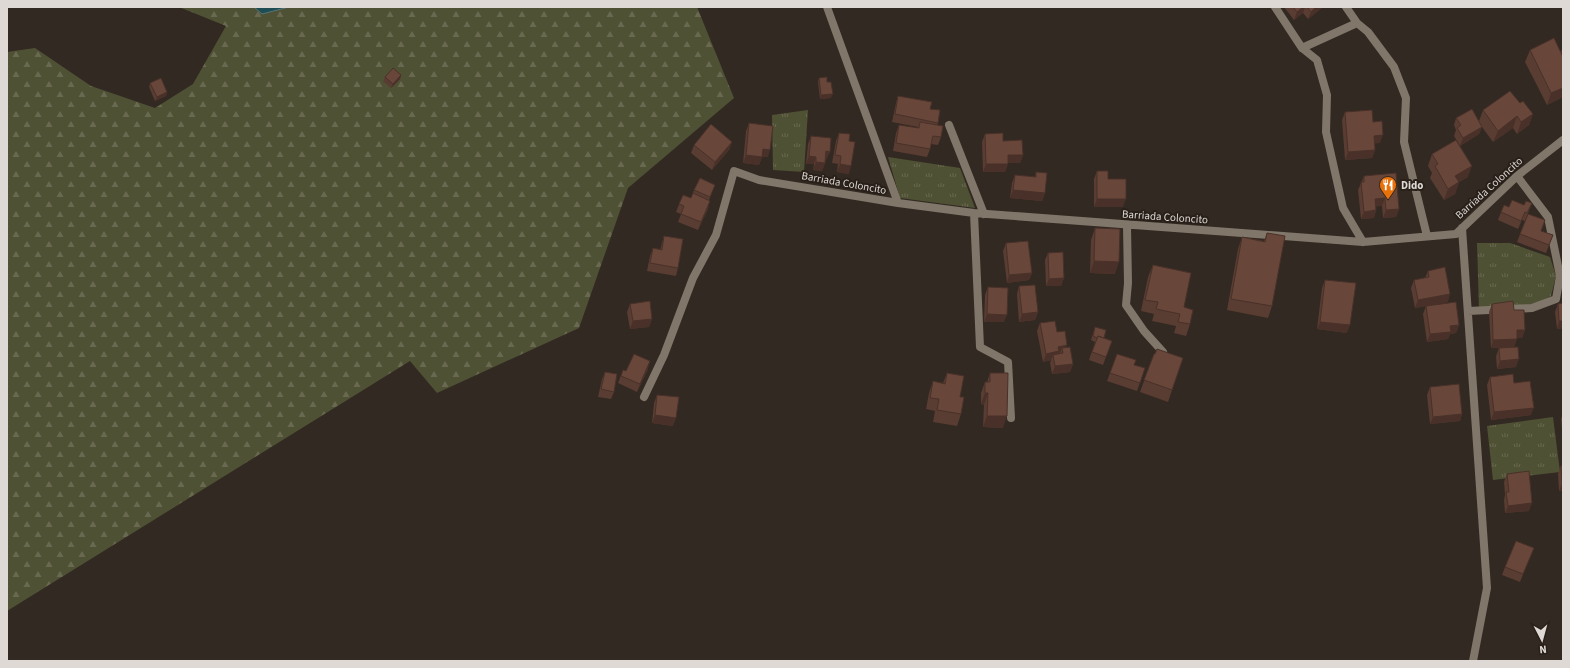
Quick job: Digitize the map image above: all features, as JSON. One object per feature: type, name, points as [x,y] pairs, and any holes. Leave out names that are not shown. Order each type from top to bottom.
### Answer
[{"type":"street","points":[[827,7],[898,203]]},
{"type":"street","points":[[1275,7],[1302,48],[1317,60],[1327,95],[1326,132],[1343,208],[1363,242]]},
{"type":"street","points":[[1346,7],[1357,23],[1368,32],[1394,67],[1406,98],[1404,142],[1427,236]]},
{"type":"street","points":[[1302,48],[1357,23]]},
{"type":"street","points":[[949,124],[984,214]]},
{"type":"street","points":[[1560,142],[1563,151]]},
{"type":"street","name":"Barriada Coloncito","points":[[644,398],[664,355],[692,278],[716,235],[734,171],[759,180],[898,203],[974,213],[1127,226],[1363,242],[1456,234],[1517,176],[1560,142]]},
{"type":"street","points":[[1468,311],[1532,308],[1556,299],[1560,276],[1548,217],[1517,176]]},
{"type":"street","points":[[974,213],[980,347],[1008,362],[1012,418]]},
{"type":"street","points":[[1127,226],[1128,283],[1126,305],[1144,331],[1163,352]]},
{"type":"street","points":[[1462,228],[1488,588],[1473,661]]},
{"type":"green space","points":[[179,7],[254,7],[262,14],[289,7],[697,7],[734,98],[628,188],[579,328],[437,393],[410,361],[7,611],[7,52],[35,48],[91,86],[155,108],[193,84],[226,26]]},
{"type":"green space","points":[[808,110],[804,172],[773,170],[772,115]]},
{"type":"green space","points":[[888,157],[960,168],[975,208],[900,198]]},
{"type":"green space","points":[[1477,243],[1510,243],[1550,257],[1556,276],[1551,296],[1531,306],[1479,309]]},
{"type":"green space","points":[[1553,417],[1560,472],[1493,480],[1487,426]]},
{"type":"water","points":[[254,7],[289,7],[262,14]]},
{"type":"building","points":[[1293,7],[1303,7],[1297,12]]},
{"type":"building","points":[[1307,7],[1316,7],[1311,12]]},
{"type":"building","points":[[1554,38],[1563,57],[1563,88],[1551,93],[1530,50]]},
{"type":"building","points":[[393,68],[401,75],[393,84],[385,77]]},
{"type":"building","points":[[827,77],[827,82],[831,82],[833,94],[821,95],[819,78]]},
{"type":"building","points":[[161,78],[167,92],[157,97],[150,83]]},
{"type":"building","points":[[1510,91],[1520,103],[1523,101],[1533,114],[1521,122],[1517,116],[1498,131],[1483,110]]},
{"type":"building","points":[[898,96],[932,102],[930,109],[940,110],[938,123],[895,114]]},
{"type":"building","points":[[1472,109],[1482,127],[1463,138],[1457,128],[1461,125],[1456,118]]},
{"type":"building","points":[[1372,110],[1373,122],[1382,121],[1383,135],[1374,136],[1375,150],[1348,152],[1345,112]]},
{"type":"building","points":[[920,122],[943,126],[941,137],[933,136],[930,149],[896,143],[899,125],[919,128]]},
{"type":"building","points":[[749,123],[773,126],[770,150],[763,149],[762,157],[746,155]]},
{"type":"building","points":[[711,124],[732,142],[715,162],[694,145]]},
{"type":"building","points":[[839,133],[850,134],[849,141],[855,142],[851,166],[840,164],[841,156],[835,155]]},
{"type":"building","points":[[1003,133],[1003,141],[1022,140],[1023,155],[1008,155],[1008,164],[986,164],[985,134]]},
{"type":"building","points":[[811,136],[831,138],[830,152],[826,151],[825,163],[816,162],[816,157],[809,156]]},
{"type":"building","points":[[1456,140],[1472,166],[1455,176],[1459,182],[1448,189],[1435,166],[1438,164],[1432,154]]},
{"type":"building","points":[[1097,171],[1108,171],[1108,179],[1126,179],[1126,199],[1097,199]]},
{"type":"building","points":[[1036,172],[1047,173],[1045,193],[1013,190],[1015,175],[1036,177]]},
{"type":"building","points":[[1396,173],[1399,209],[1386,210],[1385,198],[1375,199],[1376,210],[1364,212],[1361,182],[1364,182],[1364,176]]},
{"type":"building","points":[[700,178],[715,185],[710,197],[694,190]]},
{"type":"building","points":[[693,193],[710,201],[701,222],[681,214],[684,206],[679,204],[683,195],[691,198]]},
{"type":"building","points":[[1512,200],[1524,205],[1526,201],[1532,203],[1527,213],[1525,212],[1521,221],[1501,212],[1504,205],[1509,207]]},
{"type":"building","points":[[1528,214],[1545,220],[1541,231],[1553,235],[1549,245],[1520,234]]},
{"type":"building","points":[[1095,228],[1120,229],[1119,262],[1094,261]]},
{"type":"building","points":[[1267,233],[1285,236],[1272,306],[1231,299],[1242,237],[1265,242]]},
{"type":"building","points":[[664,236],[683,239],[678,268],[650,263],[653,248],[662,250]]},
{"type":"building","points":[[1028,241],[1032,273],[1009,275],[1006,243]]},
{"type":"building","points":[[1063,252],[1064,278],[1049,279],[1048,253]]},
{"type":"building","points":[[1153,265],[1191,273],[1184,307],[1193,310],[1190,324],[1178,322],[1180,314],[1156,309],[1158,302],[1145,300]]},
{"type":"building","points":[[1445,267],[1450,294],[1418,300],[1414,280],[1429,277],[1428,271]]},
{"type":"building","points":[[1325,280],[1356,283],[1350,325],[1320,322]]},
{"type":"building","points":[[1035,285],[1038,312],[1022,314],[1019,286]]},
{"type":"building","points":[[988,287],[1008,288],[1007,315],[987,314]]},
{"type":"building","points":[[650,301],[652,319],[633,321],[630,304]]},
{"type":"building","points":[[1513,301],[1514,310],[1524,310],[1525,330],[1517,330],[1517,339],[1493,340],[1492,304]]},
{"type":"building","points":[[1456,302],[1459,325],[1450,326],[1451,332],[1430,334],[1426,306]]},
{"type":"building","points":[[1563,303],[1563,321],[1559,321],[1558,304]]},
{"type":"building","points":[[1055,321],[1057,332],[1065,331],[1067,345],[1058,347],[1059,351],[1046,354],[1040,323]]},
{"type":"building","points":[[1095,327],[1106,330],[1104,338],[1098,336],[1097,338],[1093,336]]},
{"type":"building","points":[[1098,336],[1112,341],[1106,357],[1092,352]]},
{"type":"building","points":[[1070,347],[1073,364],[1055,366],[1053,355],[1063,353],[1062,348]]},
{"type":"building","points":[[1518,347],[1519,359],[1500,361],[1499,348]]},
{"type":"building","points":[[1157,349],[1183,358],[1172,390],[1144,380]]},
{"type":"building","points":[[634,354],[650,361],[640,384],[621,376],[623,370],[626,371]]},
{"type":"building","points":[[1117,354],[1136,360],[1134,365],[1145,368],[1140,383],[1110,373]]},
{"type":"building","points":[[605,372],[617,374],[614,392],[601,389]]},
{"type":"building","points":[[947,373],[964,376],[960,397],[964,397],[961,414],[937,410],[939,399],[930,398],[933,381],[945,384]]},
{"type":"building","points":[[990,373],[1008,373],[1007,416],[987,416],[988,393],[985,393],[985,382],[990,382]]},
{"type":"building","points":[[1513,374],[1514,383],[1530,381],[1534,408],[1494,412],[1490,377]]},
{"type":"building","points":[[1459,384],[1462,414],[1433,417],[1430,387]]},
{"type":"building","points":[[657,395],[679,397],[676,418],[655,415]]},
{"type":"building","points":[[1561,466],[1563,466],[1563,483],[1562,483]]},
{"type":"building","points":[[1529,471],[1532,503],[1508,506],[1506,492],[1509,492],[1507,474]]},
{"type":"building","points":[[1516,541],[1534,548],[1523,574],[1505,567]]},
{"type":"place","name":"Dido","points":[[1388,200]]}]
